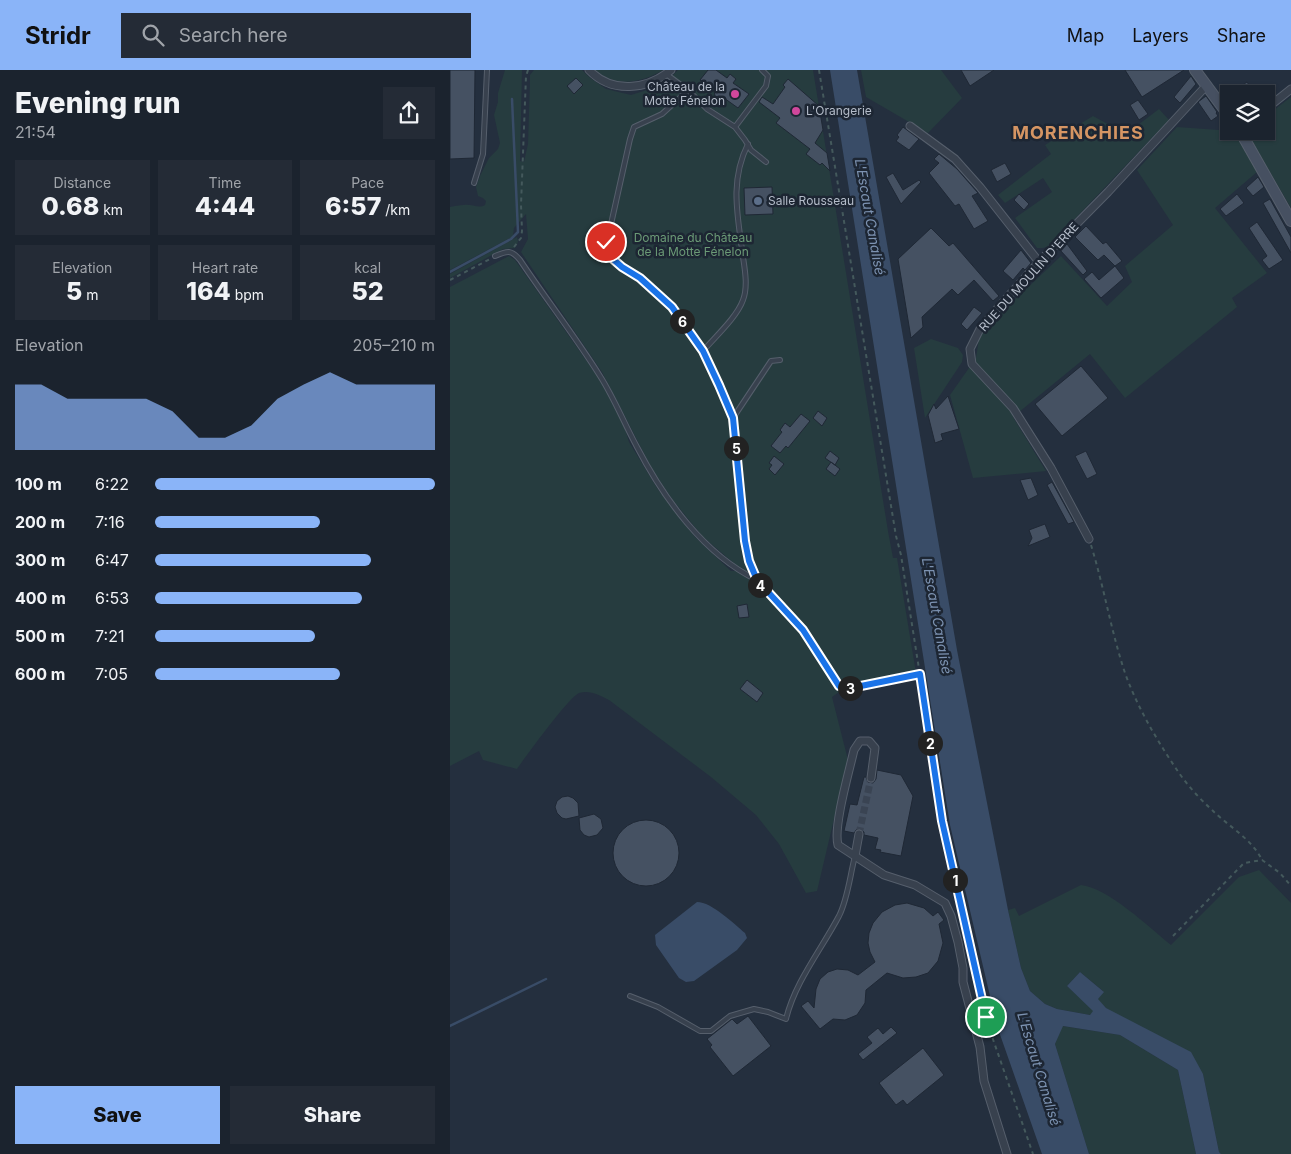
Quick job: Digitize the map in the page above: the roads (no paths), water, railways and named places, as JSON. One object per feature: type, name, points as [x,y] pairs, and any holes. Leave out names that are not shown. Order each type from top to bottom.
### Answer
[{"type":"street","points":[[589,70],[606,83],[627,87],[642,85],[668,72]]},
{"type":"street","points":[[1195,70],[1220,103]]},
{"type":"street","name":"RUE DU MOULIN D'ERRE","points":[[1089,539],[1051,468],[1013,408],[972,364],[970,349],[980,328],[1039,262],[1209,88]]},
{"type":"street","points":[[1275,102],[1291,89]]},
{"type":"street","points":[[910,126],[955,159],[980,187],[1039,262]]},
{"type":"street","points":[[1245,140],[1291,221]]},
{"type":"street","points":[[871,778],[875,748],[869,741],[860,741],[854,750],[836,838],[838,845],[884,875],[915,885],[945,903],[951,916],[958,942],[963,968],[963,982],[980,1047],[984,1081],[1007,1154]]},
{"type":"street","points":[[855,856],[859,834]]},
{"type":"lane","points":[[474,183],[483,154],[487,70]]},
{"type":"lane","points":[[735,127],[766,86],[768,76],[762,70]]},
{"type":"lane","points":[[668,72],[707,109],[735,127],[751,150],[766,162]]},
{"type":"lane","points":[[495,256],[510,251],[520,260],[601,377],[637,447],[657,482],[674,506],[712,550],[735,569],[757,580],[749,561],[745,541],[733,418],[703,351],[672,307],[640,278],[614,260],[606,242],[634,127],[662,114],[685,93],[690,91]]},
{"type":"lane","points":[[703,351],[740,308],[744,296],[746,273],[735,187],[741,158],[748,144]]},
{"type":"lane","points":[[733,418],[771,361],[780,360]]},
{"type":"lane","points":[[630,996],[658,1007],[700,1031],[711,1031],[730,1016],[754,1009],[786,1019],[789,1005],[840,914],[855,856]]},
{"type":"water","name":"L'Escaut Canalisé","points":[[830,70],[857,70],[957,650],[1021,968],[1030,991],[1045,1004],[1057,1009],[1090,1015],[1093,1011],[1067,986],[1080,972],[1104,992],[1098,999],[1106,1008],[1191,1052],[1203,1074],[1219,1152],[1221,1154],[1196,1154],[1178,1070],[1120,1035],[1063,1026],[1055,1044],[1089,1154],[1042,1154],[997,1026],[950,825]]},
{"type":"water","points":[[697,902],[703,903],[722,914],[745,933],[747,938],[737,950],[694,981],[686,982],[679,978],[656,945],[655,935]]},
{"type":"waterway","points":[[450,272],[511,239],[518,232],[512,99]]},
{"type":"waterway","points":[[450,1026],[546,979]]},
{"type":"tunnel","points":[[859,834],[871,778]]},
{"type":"place","name":"Château de la Motte Fénelon","points":[[735,94]]},
{"type":"place","name":"L'Orangerie","points":[[796,111]]},
{"type":"place","name":"Salle Rousseau","points":[[758,201]]},
{"type":"district","name":"MORENCHIES","points":[[1078,133]]},
{"type":"park label","name":"Domaine du Château de la Motte Fénelon","points":[[693,245]]}]
